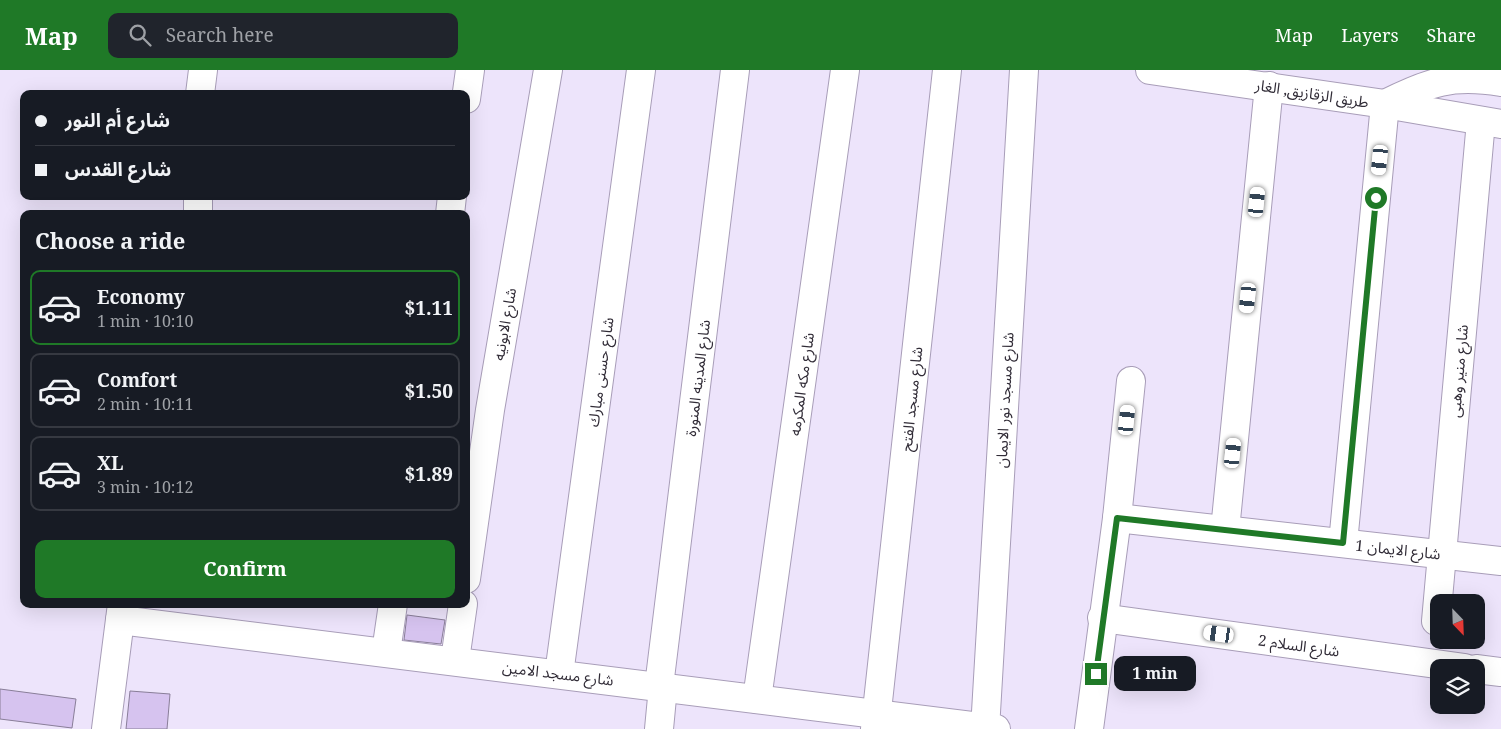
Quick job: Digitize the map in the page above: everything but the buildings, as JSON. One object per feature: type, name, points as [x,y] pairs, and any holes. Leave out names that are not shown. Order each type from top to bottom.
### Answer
[{"type":"street","points":[[200,90],[203,70]]},
{"type":"street","points":[[467,90],[470,70]]},
{"type":"street","name":"شارع الابونيه","points":[[470,551],[490,410],[548,70]]},
{"type":"street","name":"شارع حسنى مبارك","points":[[559,674],[641,70]]},
{"type":"street","name":"شارع المدينه المنورة","points":[[659,729],[661,686],[735,70]]},
{"type":"street","name":"شارع مكه المكرمه","points":[[758,698],[846,70]]},
{"type":"street","name":"شارع مسجد الفتح","points":[[876,721],[947,70]]},
{"type":"street","name":"شارع مسجد نور الايمان","points":[[989,729],[1024,70]]},
{"type":"street","name":"طريق الزقازيق, الغار","points":[[1150,70],[1215,74],[1269,86],[1491,122]]},
{"type":"street","name":"طريق الزقازيق, الغار","points":[[1385,104],[1422,85],[1454,79],[1497,78]]},
{"type":"street","points":[[1225,530],[1269,86]]},
{"type":"street","points":[[1343,543],[1385,104]]},
{"type":"street","name":"شارع منير وهبى","points":[[1438,594],[1491,122]]},
{"type":"street","points":[[1089,729],[1102,618],[1117,518],[1131,381]]},
{"type":"street","name":"شارع الايمان 1","points":[[1117,518],[1501,561]]},
{"type":"street","points":[[386,652],[392,608]]},
{"type":"street","points":[[455,660],[462,608]]},
{"type":"street","points":[[106,729],[121,612]]},
{"type":"street","name":"شارع مسجد الامين","points":[[121,612],[386,652],[758,698],[876,721],[989,729]]},
{"type":"street","name":"شارع السلام 2","points":[[1102,618],[1430,663]]},
{"type":"street","points":[[1485,670],[1501,672]]},
{"type":"route","points":[[1096,674],[1102,618],[1117,518],[1343,543],[1376,198]]}]
